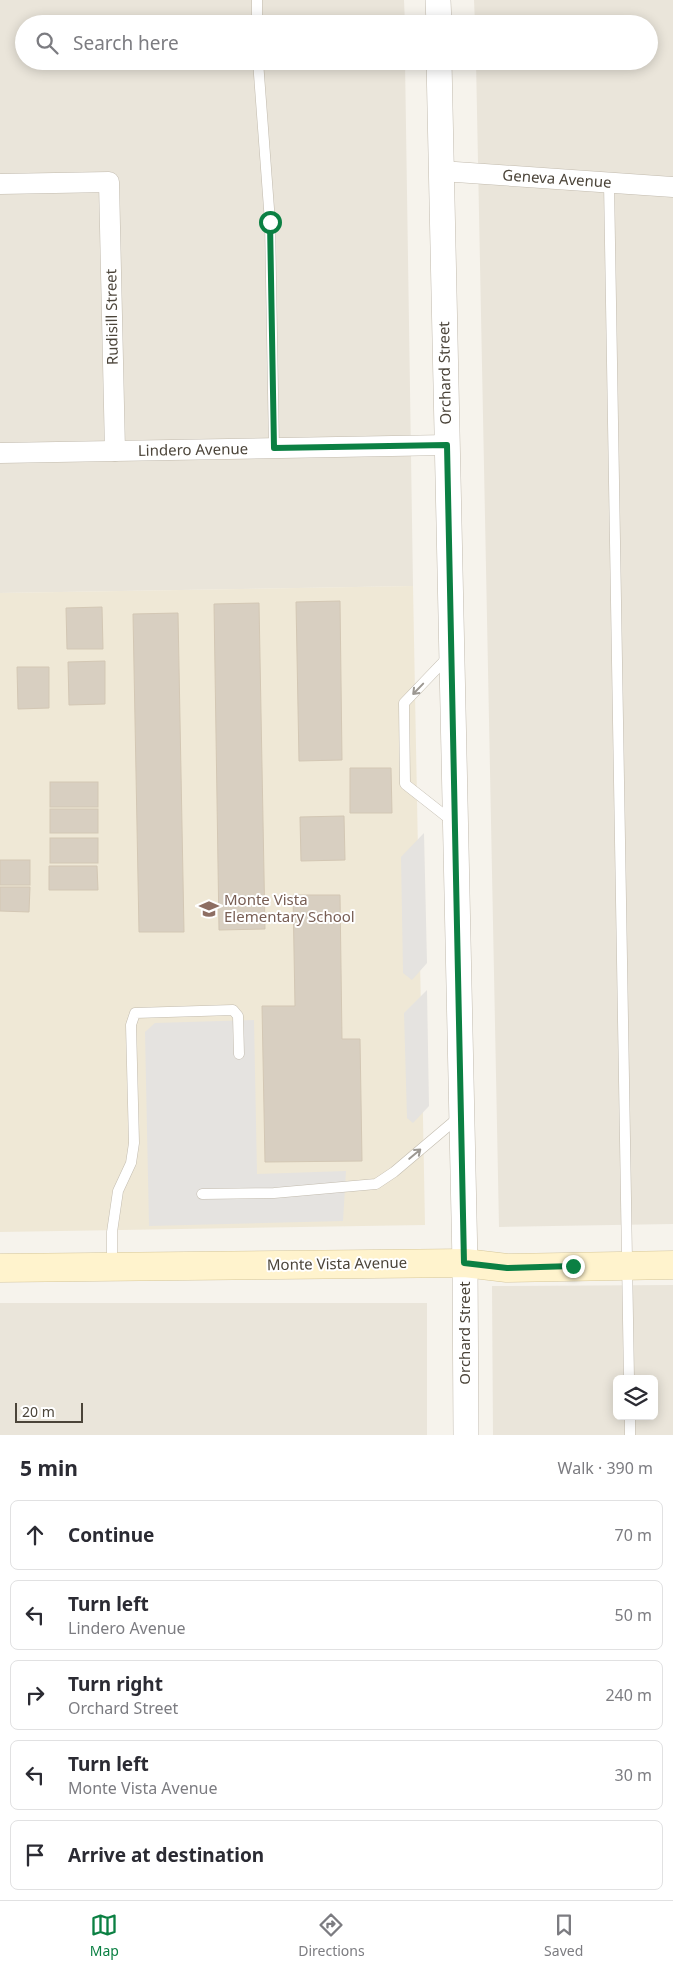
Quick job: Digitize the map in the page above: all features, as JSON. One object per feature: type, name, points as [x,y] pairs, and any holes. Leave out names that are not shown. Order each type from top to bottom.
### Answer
[{"type":"main road","name":"Monte Vista Avenue","points":[[0,1268],[464,1263],[507,1268],[673,1265]]},
{"type":"street","points":[[438,0],[439,15]]},
{"type":"street","name":"Orchard Street","points":[[439,70],[466,1435]]},
{"type":"street","name":"Geneva Avenue","points":[[441,170],[673,187]]},
{"type":"street","name":"Rudisill Street","points":[[0,184],[109,182],[115,451]]},
{"type":"street","name":"Lindero Avenue","points":[[0,453],[447,445]]},
{"type":"lane","points":[[256,0],[257,15]]},
{"type":"lane","points":[[259,70],[270,222],[274,448]]},
{"type":"lane","points":[[609,182],[629,1375]]},
{"type":"lane","points":[[451,654],[404,703],[405,784],[455,824]]},
{"type":"lane","points":[[112,1267],[112,1232],[118,1191],[131,1163],[134,1143],[131,1025],[135,1013],[233,1010],[238,1016],[239,1054]]},
{"type":"lane","points":[[202,1194],[274,1193],[376,1184],[394,1172],[461,1116]]},
{"type":"lane","points":[[630,1420],[630,1435]]},
{"type":"shaded area","points":[[0,0],[404,0],[405,15],[15,15],[15,70],[405,70],[413,586],[0,593]]},
{"type":"shaded area","points":[[474,0],[673,0],[673,1224],[499,1227],[476,70],[658,70],[658,15],[475,15]]},
{"type":"shaded area","name":"Monte Vista Elementary School","points":[[413,586],[425,1225],[0,1232],[0,593]]},
{"type":"shaded area","points":[[424,833],[427,963],[412,980],[403,973],[401,857]]},
{"type":"shaded area","points":[[427,990],[429,1106],[413,1123],[407,1118],[404,1013]]},
{"type":"shaded area","points":[[254,1020],[257,1174],[346,1171],[343,1221],[149,1226],[145,1032],[155,1023]]},
{"type":"shaded area","points":[[673,1285],[673,1435],[493,1435],[492,1286]]},
{"type":"shaded area","points":[[0,1303],[427,1303],[427,1435],[0,1435]]},
{"type":"building","points":[[340,601],[342,760],[299,761],[296,602]]},
{"type":"building","points":[[259,603],[265,929],[219,930],[214,604]]},
{"type":"building","points":[[102,607],[103,649],[67,649],[66,608]]},
{"type":"building","points":[[178,613],[184,932],[139,932],[133,614]]},
{"type":"building","points":[[105,661],[105,704],[69,705],[68,662]]},
{"type":"building","points":[[17,667],[49,667],[49,708],[18,709]]},
{"type":"building","points":[[350,768],[391,768],[392,813],[350,813]]},
{"type":"building","points":[[50,782],[98,782],[98,807],[50,807]]},
{"type":"building","points":[[50,809],[98,809],[98,833],[50,833]]},
{"type":"building","points":[[344,816],[345,860],[301,861],[300,817]]},
{"type":"building","points":[[50,838],[98,838],[98,863],[50,863]]},
{"type":"building","points":[[0,860],[30,860],[30,885],[0,885]]},
{"type":"building","points":[[49,866],[97,866],[98,890],[49,890]]},
{"type":"building","points":[[0,887],[30,887],[29,912],[0,911]]},
{"type":"building","points":[[293,895],[340,895],[342,1039],[360,1039],[362,1161],[265,1162],[262,1006],[295,1006]]},
{"type":"place","name":"Monte Vista Elementary School","points":[[209,909]]},
{"type":"route","points":[[270,222],[274,448],[447,445],[464,1263],[507,1268],[573,1266]]}]
